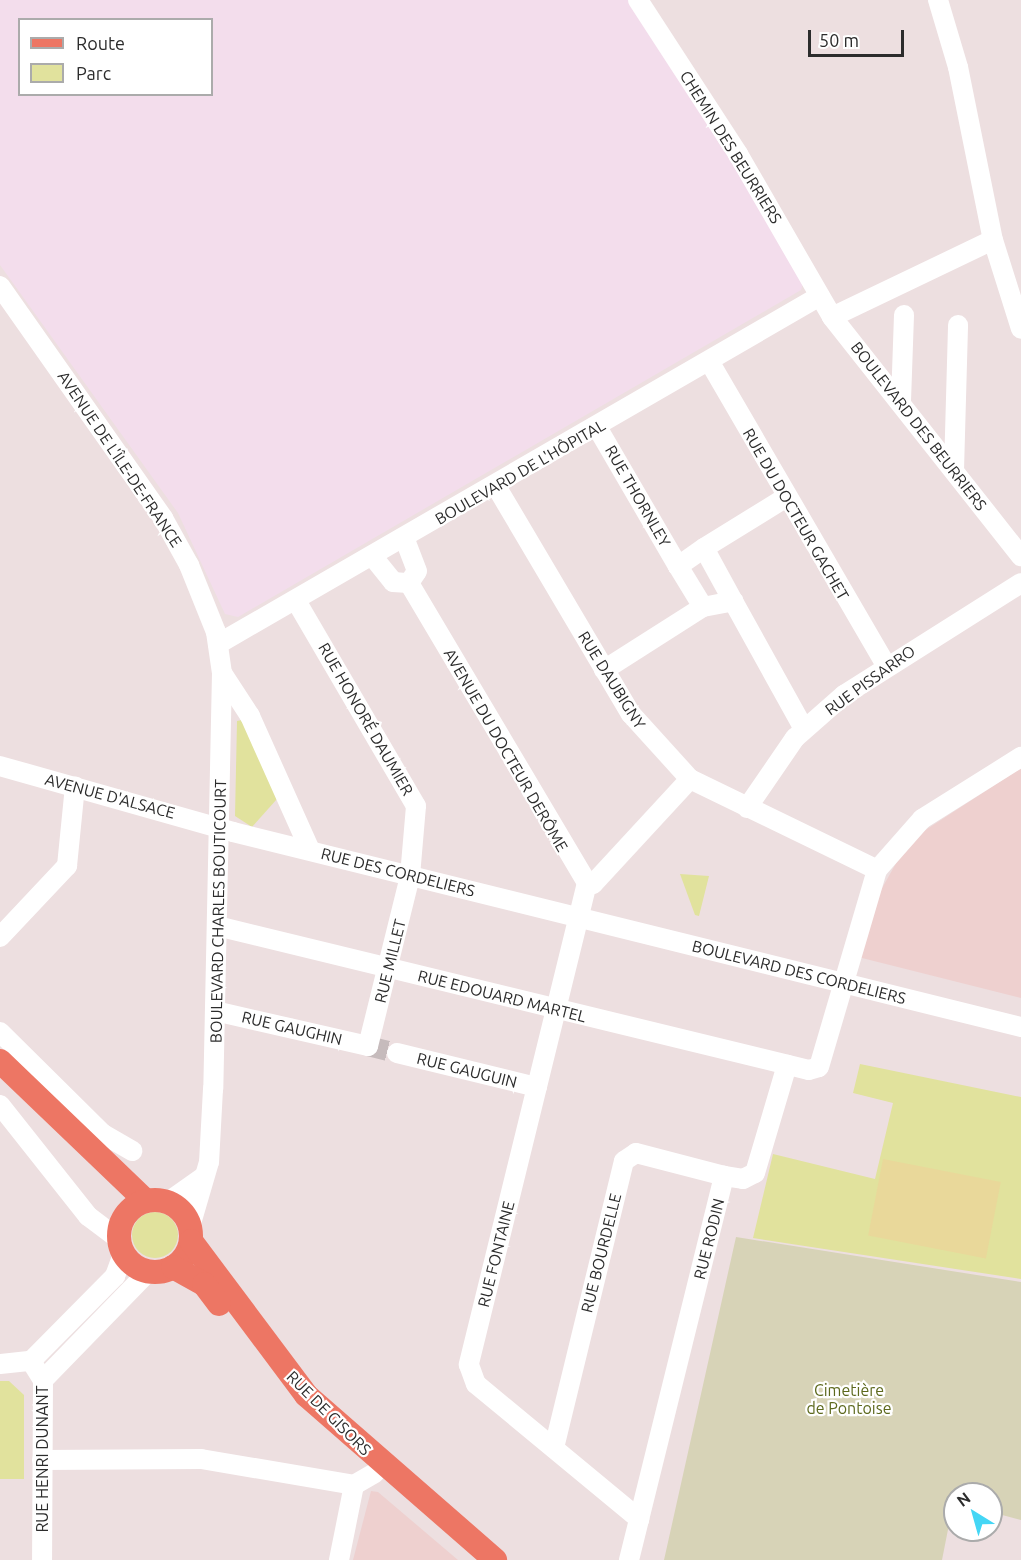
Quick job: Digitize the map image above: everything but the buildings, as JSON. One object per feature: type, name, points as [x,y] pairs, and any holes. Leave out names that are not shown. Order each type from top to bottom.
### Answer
[{"type":"main road","name":"RUE DE GISORS","points":[[0,1061],[96,1142],[190,1234],[306,1395],[495,1560]]},
{"type":"main road","points":[[0,1077],[105,1185],[121,1238],[148,1272],[173,1267],[190,1234]]},
{"type":"main road","points":[[121,1238],[157,1202]]},
{"type":"main road","name":"RUE DE GISORS","points":[[173,1267],[204,1284],[298,1405],[365,1479],[478,1560]]},
{"type":"street","name":"CHEMIN DES BEURRIERS","points":[[638,0],[738,154],[820,296]]},
{"type":"street","points":[[938,0],[958,67],[993,240],[1021,329]]},
{"type":"street","points":[[832,317],[993,240]]},
{"type":"street","name":"AVENUE DE L'ÎLE-DE-FRANCE","points":[[0,286],[163,518],[189,565],[218,644]]},
{"type":"street","name":"BOULEVARD DES BEURRIERS","points":[[820,296],[832,317],[901,401],[1021,556]]},
{"type":"street","name":"BOULEVARD DE L'HÔPITAL","points":[[218,644],[297,602],[820,296]]},
{"type":"street","points":[[901,401],[904,315]]},
{"type":"street","points":[[954,470],[958,325]]},
{"type":"street","name":"RUE DU DOCTEUR GACHET","points":[[709,361],[785,498],[886,666]]},
{"type":"street","name":"RUE THORNLEY","points":[[597,427],[703,607]]},
{"type":"street","name":"RUE DAUBIGNY","points":[[496,486],[604,670],[646,734],[690,779],[877,870]]},
{"type":"street","name":"RUE THORNLEY","points":[[678,566],[785,498]]},
{"type":"street","points":[[373,557],[393,582],[409,584],[417,571],[405,539]]},
{"type":"street","points":[[704,548],[804,729]]},
{"type":"street","name":"RUE PISSARRO","points":[[747,808],[804,729],[886,666],[1021,583]]},
{"type":"street","name":"AVENUE DU DOCTEUR DERÔME","points":[[409,584],[587,883]]},
{"type":"street","points":[[604,670],[703,607],[733,601]]},
{"type":"street","name":"RUE HONORÉ DAUMIER","points":[[297,602],[416,806],[410,876]]},
{"type":"street","name":"BOULEVARD CHARLES BOUTICOURT","points":[[190,1234],[202,1178],[208,1162],[215,1011],[222,673],[218,644]]},
{"type":"street","points":[[222,673],[250,717],[310,850]]},
{"type":"street","points":[[787,1065],[819,1067],[877,870],[922,819],[1021,757]]},
{"type":"street","name":"AVENUE D'ALSACE","points":[[0,766],[219,827]]},
{"type":"street","points":[[577,917],[587,883],[593,884],[690,779]]},
{"type":"street","points":[[0,937],[67,867],[75,786]]},
{"type":"street","name":"RUE DES CORDELIERS","points":[[219,827],[577,917]]},
{"type":"street","name":"RUE MILLET","points":[[368,1046],[390,968],[410,876]]},
{"type":"street","name":"BOULEVARD DES CORDELIERS","points":[[577,917],[1021,1027]]},
{"type":"street","name":"RUE FONTAINE","points":[[577,917],[469,1365],[476,1384],[639,1519]]},
{"type":"street","name":"RUE EDOUARD MARTEL","points":[[217,926],[787,1065]]},
{"type":"street","name":"RUE GAUGHIN","points":[[215,1011],[368,1046]]},
{"type":"street","points":[[0,1032],[96,1142],[132,1151]]},
{"type":"street","name":"RUE GAUGUIN","points":[[397,1053],[537,1087]]},
{"type":"street","name":"RUE RODIN","points":[[629,1560],[724,1176],[743,1179],[755,1173],[787,1065]]},
{"type":"street","points":[[0,1105],[88,1216],[121,1238],[116,1276],[31,1361],[0,1364]]},
{"type":"street","name":"RUE BOURDELLE","points":[[554,1448],[624,1161],[636,1153],[724,1176]]},
{"type":"street","points":[[157,1202],[202,1178]]},
{"type":"street","points":[[43,1380],[148,1272]]},
{"type":"street","name":"RUE HENRI DUNANT","points":[[31,1361],[43,1380],[42,1560]]},
{"type":"street","points":[[42,1460],[201,1459],[365,1479],[339,1560]]},
{"type":"shaded area","points":[[0,0],[628,0],[688,85],[804,280],[801,290],[238,617],[225,614],[178,513],[0,265]]},
{"type":"shaded area","points":[[1021,768],[1021,998],[858,957],[881,890],[899,858],[924,831]]},
{"type":"shaded area","points":[[883,1159],[1001,1182],[986,1258],[868,1236]]},
{"type":"shaded area","points":[[371,1491],[378,1492],[458,1560],[353,1560]]},
{"type":"green space","points":[[242,720],[277,799],[252,827],[235,816],[237,721]]},
{"type":"green space","points":[[680,874],[709,876],[699,916],[695,915]]},
{"type":"green space","points":[[860,1064],[1021,1097],[1021,1279],[753,1238],[773,1154],[875,1179],[893,1103],[853,1093]]},
{"type":"green space","points":[[155,1212],[171,1219],[178,1235],[171,1251],[155,1258],[139,1251],[132,1235],[139,1219]]},
{"type":"green space","name":"Cimetière de Pontoise","points":[[736,1237],[1021,1282],[1021,1520],[1003,1515],[1003,1482],[943,1482],[943,1542],[946,1542],[942,1560],[664,1560]]},
{"type":"green space","points":[[0,1381],[9,1381],[24,1395],[24,1479],[0,1479]]},
{"type":"tunnel","points":[[368,1046],[397,1053]]}]
